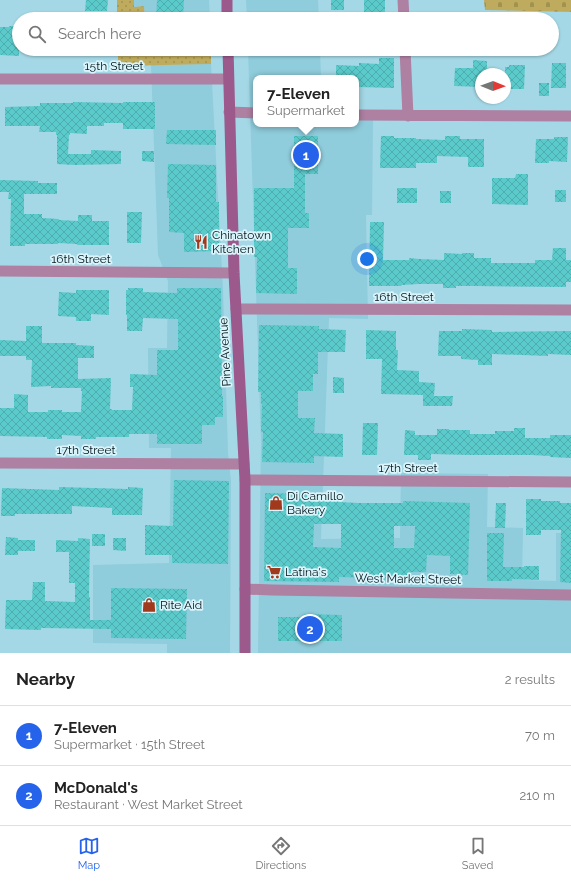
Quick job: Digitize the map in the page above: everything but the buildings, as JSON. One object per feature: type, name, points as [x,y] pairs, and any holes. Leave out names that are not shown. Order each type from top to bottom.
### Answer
[{"type":"main road","points":[[227,0],[227,12]]},
{"type":"main road","name":"Pine Avenue","points":[[228,56],[234,273],[245,480],[245,653]]},
{"type":"street","points":[[403,0],[404,12]]},
{"type":"street","points":[[405,56],[408,116]]},
{"type":"street","name":"15th Street","points":[[0,79],[228,79]]},
{"type":"street","points":[[229,112],[253,113]]},
{"type":"street","points":[[359,115],[571,116]]},
{"type":"street","name":"16th Street","points":[[0,271],[234,273]]},
{"type":"street","name":"16th Street","points":[[236,309],[571,310]]},
{"type":"street","name":"17th Street","points":[[0,463],[244,464]]},
{"type":"street","name":"17th Street","points":[[245,480],[571,482]]},
{"type":"street","name":"West Market Street","points":[[245,589],[571,595]]},
{"type":"shaded area","points":[[134,0],[209,0],[210,12],[144,12],[144,6],[134,7]]},
{"type":"shaded area","points":[[246,0],[318,0],[319,12],[247,12]]},
{"type":"shaded area","points":[[248,56],[320,56],[321,75],[253,75],[253,127],[359,127],[359,120],[373,120],[372,215],[366,215],[368,319],[329,318],[321,539],[400,538],[401,473],[488,474],[487,527],[523,528],[522,580],[556,581],[556,533],[571,533],[571,653],[258,653],[261,442]]},
{"type":"shaded area","points":[[211,64],[223,290],[228,453],[231,481],[230,653],[167,653],[167,644],[93,643],[93,565],[169,563],[171,448],[149,448],[148,348],[167,348],[168,281],[158,255],[151,65]]},
{"type":"green space","points":[[117,0],[134,0],[134,7],[144,6],[144,12],[117,12]]},
{"type":"green space","points":[[484,0],[571,0],[571,12],[485,10]]},
{"type":"green space","points":[[118,56],[211,56],[211,64],[118,66]]},
{"type":"place","name":"7-Eleven","points":[[306,155]]},
{"type":"place","name":"Chinatown Kitchen","points":[[201,242]]},
{"type":"place","name":"Di Camillo Bakery","points":[[276,503]]},
{"type":"place","name":"Latina's","points":[[274,572]]},
{"type":"place","name":"Rite Aid","points":[[149,605]]},
{"type":"place","name":"McDonald's","points":[[310,629]]}]
